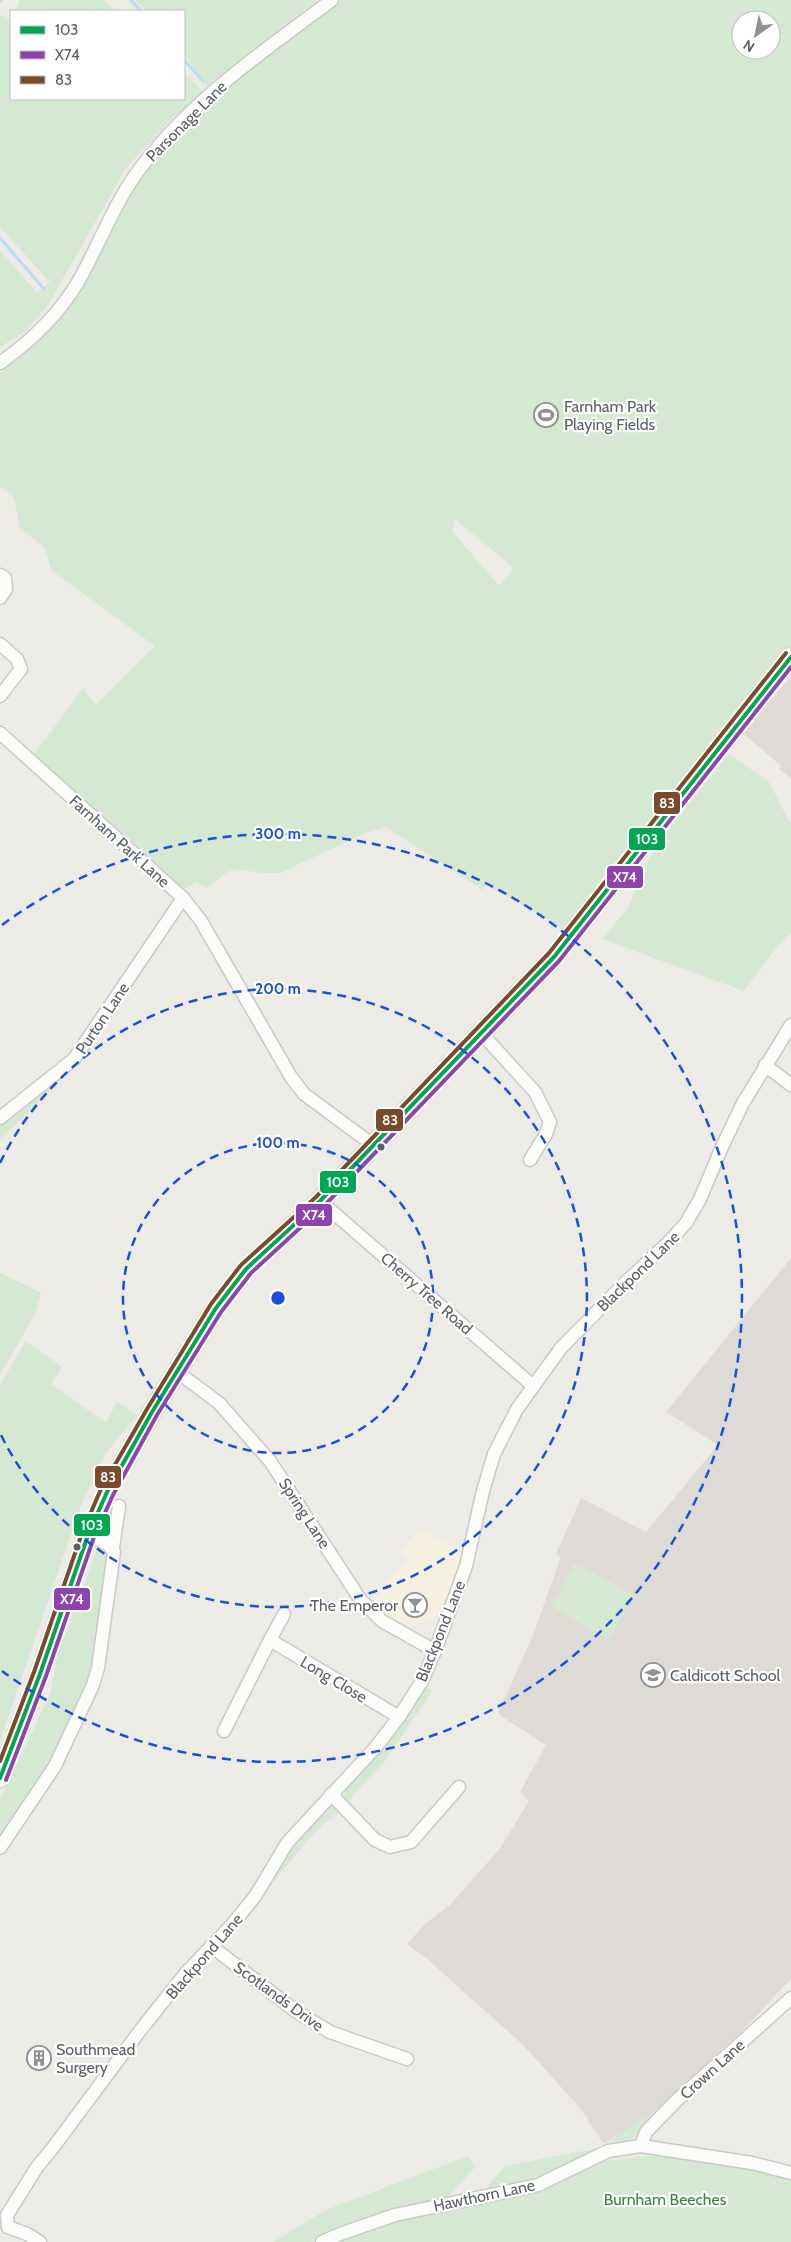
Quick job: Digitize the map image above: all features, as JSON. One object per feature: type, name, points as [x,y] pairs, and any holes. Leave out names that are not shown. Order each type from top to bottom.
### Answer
[{"type":"main road","points":[[0,1778],[13,1749],[88,1535],[106,1492],[176,1371],[216,1308],[246,1269],[320,1201],[554,957],[791,657]]},
{"type":"street","name":"Parsonage Lane","points":[[0,363],[28,343],[57,313],[78,281],[116,204],[141,167],[173,130],[243,66],[332,0]]},
{"type":"street","points":[[0,574],[5,578],[6,589],[0,598]]},
{"type":"street","points":[[0,644],[17,659],[21,669],[0,696]]},
{"type":"street","name":"Farnham Park Lane","points":[[0,733],[183,898],[201,921],[291,1077],[304,1094],[373,1145]]},
{"type":"street","name":"Purton Lane","points":[[0,1118],[74,1059],[183,898]]},
{"type":"street","name":"Blackpond Lane","points":[[4,2229],[8,2215],[37,2167],[186,1973],[231,1926],[256,1895],[287,1842],[376,1748],[399,1717],[422,1681],[466,1566],[483,1491],[494,1454],[509,1423],[532,1385],[561,1348],[686,1223],[700,1199],[742,1103],[791,1025]]},
{"type":"street","points":[[482,1034],[535,1092],[550,1122],[546,1134],[530,1160]]},
{"type":"street","points":[[765,1065],[791,1085]]},
{"type":"street","name":"Cherry Tree Road","points":[[320,1201],[532,1385]]},
{"type":"street","name":"Spring Lane","points":[[176,1371],[219,1403],[270,1461],[360,1599],[382,1621],[434,1651]]},
{"type":"street","points":[[0,1848],[55,1766],[93,1685],[101,1648],[119,1506]]},
{"type":"street","points":[[88,1535],[113,1548]]},
{"type":"street","points":[[224,1731],[284,1614]]},
{"type":"street","name":"Long Close","points":[[270,1640],[399,1717]]},
{"type":"street","points":[[331,1794],[375,1840],[390,1847],[411,1842],[458,1786]]},
{"type":"street","name":"Scotlands Drive","points":[[211,1946],[297,2012],[330,2032],[407,2059]]},
{"type":"street","name":"Crown Lane","points":[[641,2146],[646,2132],[677,2100],[791,1998]]},
{"type":"street","name":"Hawthorn Lane","points":[[322,2242],[395,2215],[538,2185],[608,2151],[641,2146],[752,2163],[791,2174]]},
{"type":"street","points":[[4,2229],[27,2234],[40,2242]]},
{"type":"shaded area","points":[[791,676],[791,778],[779,769],[781,766],[744,734]]},
{"type":"shaded area","name":"Caldicott School","points":[[791,1258],[791,1979],[747,2026],[644,2121],[603,2143],[581,2109],[523,2045],[426,1958],[407,1944],[426,1923],[450,1905],[501,1847],[529,1801],[520,1792],[546,1745],[498,1714],[533,1635],[561,1557],[556,1554],[581,1498],[646,1532],[718,1445],[666,1412]]},
{"type":"shaded area","points":[[420,1530],[467,1550],[447,1596],[431,1624],[427,1621],[412,1626],[399,1622],[373,1598],[408,1558],[400,1550]]},
{"type":"green space","points":[[20,0],[103,0],[114,10],[16,10]]},
{"type":"green space","points":[[135,0],[319,0],[297,15],[207,86],[185,56],[185,10],[145,10]]},
{"type":"green space","name":"Farnham Park Playing Fields","points":[[337,0],[791,0],[791,652],[569,931],[486,885],[483,890],[386,827],[363,834],[280,873],[261,873],[238,869],[227,872],[206,888],[197,882],[183,890],[33,756],[83,688],[96,705],[155,646],[51,570],[45,548],[20,528],[14,498],[0,486],[0,373],[46,333],[73,301],[141,176],[174,134],[212,98]],"holes":[[[454,518],[514,568],[499,586],[452,531]]]},
{"type":"green space","points":[[0,15],[10,19],[10,100],[185,100],[185,74],[205,94],[174,116],[126,168],[48,305],[26,331],[0,347],[0,250],[37,293],[50,282],[0,227]]},
{"type":"green space","points":[[729,754],[769,782],[791,825],[791,933],[776,948],[744,991],[602,939],[628,908],[645,867],[657,845]]},
{"type":"green space","points":[[65,1076],[0,1139],[0,1123]]},
{"type":"green space","points":[[0,1273],[41,1293],[36,1312],[0,1375]]},
{"type":"green space","points":[[26,1341],[62,1367],[51,1384],[106,1423],[117,1402],[137,1415],[105,1454],[82,1502],[0,1741],[0,1385]]},
{"type":"green space","points":[[97,1549],[109,1554],[94,1661],[73,1721],[33,1794],[0,1841],[0,1800],[51,1692],[56,1660]]},
{"type":"green space","points":[[575,1563],[633,1594],[609,1639],[552,1607]]},
{"type":"green space","points":[[424,1688],[432,1690],[385,1761],[353,1795],[352,1799],[348,1800],[344,1796],[348,1785]]},
{"type":"green space","points":[[328,1806],[336,1806],[341,1812],[327,1821],[318,1830],[280,1873],[276,1881],[271,1878],[289,1849]]},
{"type":"green space","points":[[648,2116],[651,2119],[632,2139],[608,2142]]},
{"type":"green space","points":[[589,2150],[585,2157],[541,2178],[484,2191],[505,2166]]},
{"type":"green space","name":"Burnham Beeches","points":[[663,2155],[751,2167],[791,2177],[791,2242],[334,2242],[413,2215],[543,2189],[603,2161]]},
{"type":"green space","points":[[468,2156],[475,2167],[448,2197],[398,2209],[356,2223],[311,2242],[273,2242],[326,2210]]},
{"type":"waterway","points":[[131,0],[140,10]]},
{"type":"waterway","points":[[185,61],[203,81]]},
{"type":"waterway","points":[[0,238],[44,289]]},
{"type":"transit line","name":"83","points":[[0,1761],[34,1672],[82,1533],[101,1489],[211,1304],[241,1265],[316,1197],[549,953],[786,653]]},
{"type":"transit line","name":"103","points":[[0,1778],[40,1674],[88,1535],[107,1492],[152,1412],[216,1308],[246,1269],[320,1201],[554,957],[791,657]]},
{"type":"transit line","name":"X74","points":[[6,1780],[46,1676],[94,1537],[113,1495],[157,1415],[221,1312],[251,1273],[325,1205],[559,961],[791,667]]},
{"type":"place","name":"Farnham Park Playing Fields","points":[[546,415]]},
{"type":"place","name":"The Emperor","points":[[415,1605]]},
{"type":"place","name":"Caldicott School","points":[[653,1675]]},
{"type":"place","name":"Southmead Surgery","points":[[39,2058]]}]
